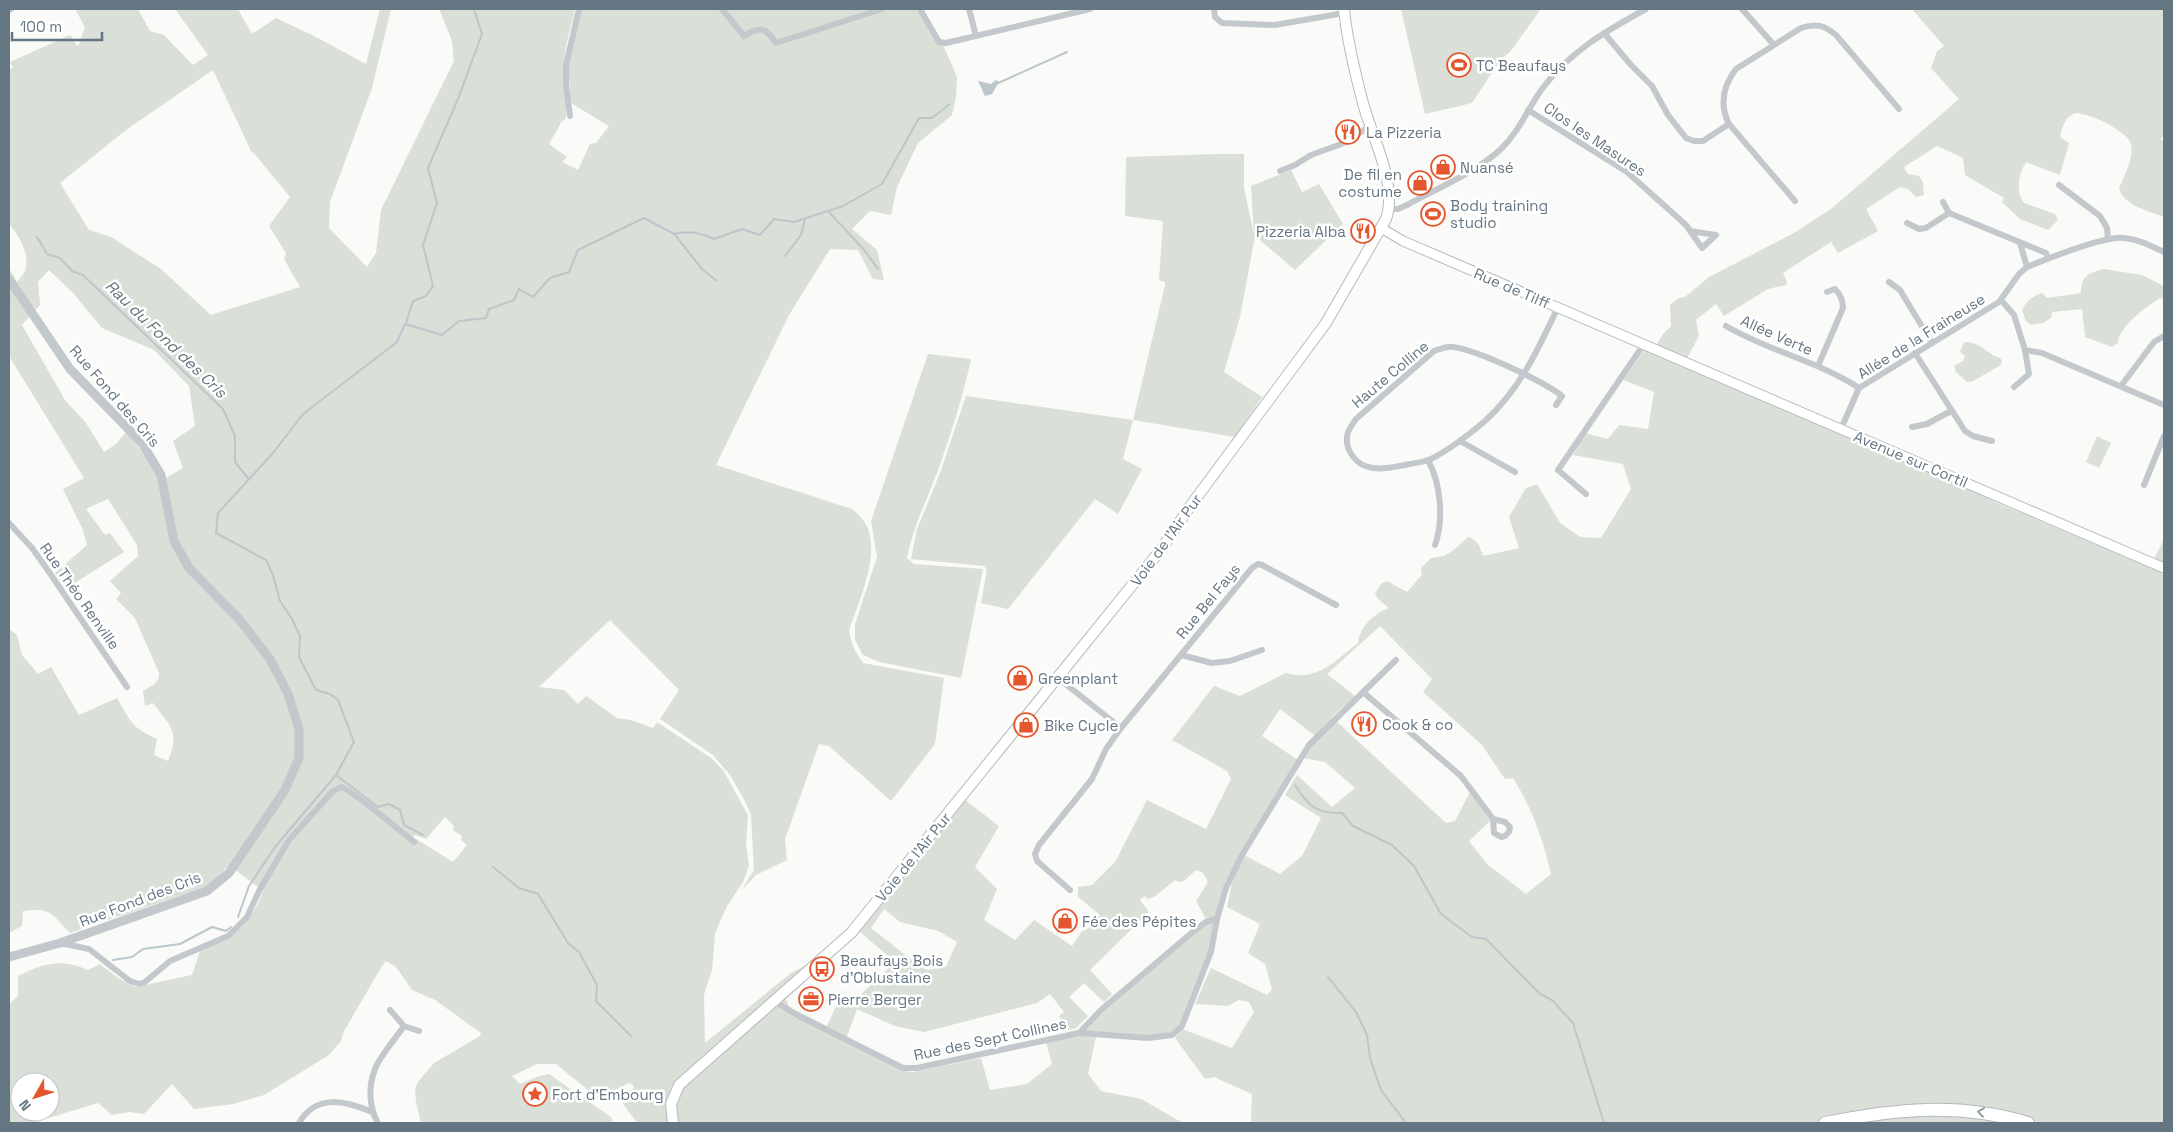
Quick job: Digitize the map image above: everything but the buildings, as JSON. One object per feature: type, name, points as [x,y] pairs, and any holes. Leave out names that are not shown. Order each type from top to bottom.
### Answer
[{"type":"highway","points":[[1825,1123],[1881,1113],[1950,1109],[1999,1114],[2028,1123]]},
{"type":"main road","name":"Voie de l'Air Pur","points":[[673,1123],[671,1104],[679,1085],[851,933],[1163,547],[1269,398],[1326,323],[1381,228],[1389,209],[1387,178],[1359,87],[1344,11]]},
{"type":"main road","name":"Rue de Tilff","points":[[1381,228],[1403,241],[1658,350]]},
{"type":"main road","name":"Avenue sur Cortil","points":[[1658,350],[2164,568]]},
{"type":"street","points":[[570,116],[566,85],[566,64],[579,9]]},
{"type":"street","points":[[722,9],[744,36],[764,29],[770,33],[776,43],[882,9]]},
{"type":"street","points":[[920,9],[939,42],[946,43],[1090,9]]},
{"type":"street","points":[[969,9],[976,36]]},
{"type":"street","points":[[1214,9],[1215,18],[1222,23],[1276,25],[1344,11]]},
{"type":"street","points":[[1389,209],[1407,206],[1488,160],[1507,142],[1541,90],[1572,55],[1604,32],[1646,9]]},
{"type":"street","points":[[1742,9],[1774,45]]},
{"type":"street","points":[[1795,201],[1729,124],[1725,116],[1723,93],[1729,78],[1736,69],[1801,28],[1812,24],[1824,25],[1836,35],[1899,109]]},
{"type":"street","points":[[1604,32],[1631,65],[1652,86],[1668,114],[1686,138],[1694,142],[1702,141],[1729,124]]},
{"type":"street","name":"Clos les Masures","points":[[1528,110],[1627,172],[1690,231]]},
{"type":"street","points":[[1280,170],[1295,165],[1311,155],[1344,143],[1370,126]]},
{"type":"street","points":[[2059,186],[2100,216],[2107,228],[2108,239]]},
{"type":"street","points":[[1943,202],[1950,213],[2046,253],[2048,258]]},
{"type":"street","points":[[1908,223],[1919,229],[1926,228],[1950,213]]},
{"type":"street","name":"Allée de la Fraineuse","points":[[1841,429],[1859,388],[2001,300],[2012,282],[2027,267],[2048,258],[2108,239],[2123,237],[2164,252]]},
{"type":"street","points":[[2020,243],[2027,267]]},
{"type":"street","name":"Rue Fond des Cris","points":[[9,279],[70,369],[142,443],[162,475],[174,541],[189,568],[239,619],[270,659],[288,694],[299,729],[299,758],[285,790],[229,873],[207,891],[60,943],[9,957]]},
{"type":"street","points":[[1889,282],[1900,290],[1932,343]]},
{"type":"street","name":"Allée Verte","points":[[1818,366],[1843,308],[1838,292],[1835,289],[1827,292]]},
{"type":"street","points":[[2001,300],[2014,315],[2025,350],[2029,372],[2014,387]]},
{"type":"street","points":[[1435,545],[1440,532],[1438,489],[1435,473],[1428,460],[1460,441],[1500,407],[1524,375],[1558,307]]},
{"type":"street","name":"Allée Verte","points":[[1726,326],[1818,366],[1859,388]]},
{"type":"street","points":[[2121,386],[2154,342],[2164,336]]},
{"type":"street","points":[[1586,494],[1558,470],[1644,344]]},
{"type":"street","name":"Haute Colline","points":[[1428,460],[1382,468],[1365,466],[1358,463],[1350,451],[1347,438],[1348,432],[1356,419],[1434,351],[1450,346],[1470,351],[1524,375]]},
{"type":"street","points":[[2025,350],[2042,353],[2164,405]]},
{"type":"street","points":[[1915,354],[1965,431],[1973,436],[1992,441]]},
{"type":"street","points":[[1524,375],[1549,386],[1562,396],[1556,405]]},
{"type":"street","points":[[1912,427],[1934,421],[1951,410]]},
{"type":"street","points":[[2144,485],[2164,436]]},
{"type":"street","points":[[1460,441],[1515,472]]},
{"type":"street","name":"Rue Théo Renville","points":[[9,523],[42,562],[127,687]]},
{"type":"street","name":"Rue Bel Fays","points":[[1070,890],[1037,862],[1036,854],[1040,845],[1092,779],[1106,749],[1121,728],[1252,568],[1258,564],[1268,568],[1336,605]]},
{"type":"street","name":"Rue Bel Fays","points":[[1181,655],[1212,663],[1230,662],[1262,650]]},
{"type":"street","name":"Rue des Sept Collines","points":[[774,1001],[799,1016],[903,1068],[910,1069],[1079,1032],[1148,1038],[1172,1035],[1182,1026],[1211,952],[1217,919],[1233,872],[1309,745],[1396,660]]},
{"type":"street","points":[[1058,678],[1121,728]]},
{"type":"street","points":[[1363,692],[1461,776],[1493,819]]},
{"type":"street","points":[[60,943],[89,949],[130,981],[139,984],[145,982],[170,961],[228,936],[247,916],[260,888],[290,840],[332,792],[341,787],[353,793],[414,842]]},
{"type":"street","name":"Rue des Sept Collines","points":[[1079,1032],[1102,1009],[1194,930],[1206,922],[1217,919]]},
{"type":"street","points":[[390,1010],[404,1026],[419,1030]]},
{"type":"street","points":[[378,1123],[372,1112],[371,1090],[375,1069],[404,1026]]},
{"type":"street","points":[[299,1123],[303,1117],[317,1106],[335,1100],[353,1104],[372,1112]]},
{"type":"shaded area","points":[[75,9],[138,9],[150,31],[164,35],[193,65],[208,55],[175,9],[238,9],[252,34],[276,18],[366,64],[380,9],[391,9],[372,88],[330,202],[329,228],[367,267],[376,253],[381,210],[454,61],[452,41],[439,9],[575,9],[564,61],[563,78],[566,115],[565,120],[562,121],[549,144],[567,157],[562,162],[578,170],[590,144],[596,143],[609,126],[571,103],[568,67],[581,9],[922,9],[941,40],[957,77],[956,97],[952,115],[918,143],[897,187],[891,215],[870,211],[852,229],[877,250],[884,280],[873,279],[858,250],[830,249],[789,315],[716,465],[852,509],[862,519],[869,532],[871,545],[870,559],[868,575],[849,630],[852,643],[863,663],[944,678],[935,744],[891,801],[829,746],[819,744],[785,839],[787,860],[756,875],[741,891],[754,870],[751,815],[745,801],[730,775],[713,755],[660,719],[679,690],[610,620],[539,687],[564,690],[578,704],[586,696],[617,718],[631,720],[653,728],[657,722],[711,758],[723,770],[748,815],[746,845],[749,866],[743,882],[727,906],[715,933],[712,970],[704,995],[705,1043],[791,973],[803,967],[841,936],[965,800],[999,826],[975,867],[997,889],[984,920],[1015,940],[1034,920],[1072,946],[1082,931],[1089,928],[1100,915],[1078,897],[1078,887],[1092,885],[1115,862],[1147,800],[1206,829],[1231,779],[1227,771],[1172,740],[1214,686],[1240,696],[1286,673],[1307,675],[1325,668],[1358,643],[1364,626],[1373,617],[1389,608],[1378,599],[1375,593],[1382,583],[1387,581],[1407,592],[1422,575],[1421,568],[1431,558],[1444,556],[1454,550],[1468,537],[1480,547],[1483,556],[1519,548],[1509,517],[1526,488],[1537,484],[1560,523],[1580,537],[1601,538],[1631,489],[1623,464],[1573,455],[1585,433],[1608,439],[1619,425],[1648,429],[1654,392],[1623,380],[1645,349],[1951,479],[1997,503],[2150,567],[2164,539],[2164,1123],[1251,1123],[1252,1094],[1214,1077],[1205,1079],[1175,1038],[1182,1029],[1232,1048],[1254,1012],[1249,1002],[1239,1000],[1228,1006],[1195,1004],[1211,968],[1267,995],[1272,989],[1265,964],[1248,953],[1260,924],[1227,907],[1234,873],[1244,855],[1280,874],[1302,856],[1321,818],[1285,795],[1297,775],[1332,807],[1355,788],[1325,762],[1303,758],[1310,746],[1318,738],[1280,709],[1262,736],[1298,760],[1237,861],[1216,918],[1207,921],[1196,901],[1208,882],[1203,873],[1196,870],[1184,881],[1175,880],[1154,897],[1148,899],[1145,896],[1140,900],[1149,912],[1090,970],[1112,994],[1104,1002],[1084,983],[1069,997],[1088,1016],[1076,1028],[1068,1030],[1059,1016],[1064,1012],[1050,994],[1037,1003],[924,1032],[895,1026],[857,1009],[845,1042],[904,1071],[913,1072],[981,1058],[990,1090],[1027,1084],[1052,1064],[1046,1042],[1080,1036],[1107,1008],[1181,944],[1215,921],[1210,951],[1179,1026],[1172,1031],[1152,1036],[1097,1032],[1088,1074],[1101,1091],[1141,1099],[1183,1123],[637,1123],[624,1105],[621,1097],[625,1092],[633,1089],[634,1086],[629,1083],[599,1099],[556,1064],[537,1064],[512,1076],[520,1084],[549,1074],[611,1117],[613,1123],[421,1123],[416,1102],[415,1088],[418,1082],[434,1063],[480,1036],[481,1033],[435,1000],[412,990],[396,967],[386,961],[344,1031],[341,1041],[329,1055],[264,1095],[233,1104],[194,1109],[172,1084],[144,1114],[129,1112],[112,1115],[98,1103],[60,1115],[60,1072],[10,1072],[10,1122],[35,1122],[9,1123],[9,1004],[18,996],[18,976],[44,965],[61,963],[79,966],[88,970],[100,964],[118,978],[135,987],[192,975],[200,951],[239,929],[252,913],[263,891],[229,865],[211,885],[70,933],[50,913],[32,910],[23,911],[22,926],[9,933],[9,629],[17,635],[22,655],[38,674],[51,667],[79,715],[117,698],[132,723],[141,731],[157,739],[154,755],[168,761],[173,743],[172,730],[165,718],[153,703],[145,706],[143,691],[156,682],[159,673],[135,618],[116,599],[121,593],[110,581],[138,556],[137,545],[108,499],[86,509],[105,535],[110,533],[124,552],[65,589],[55,573],[87,545],[83,530],[63,489],[84,478],[9,356],[9,268],[17,282],[25,272],[27,262],[22,244],[9,224],[9,70],[13,67],[10,62],[70,35],[78,47],[85,27]],"holes":[[[213,70],[252,153],[290,197],[269,226],[286,253],[284,259],[300,287],[211,315],[161,269],[111,237],[89,230],[60,183],[126,130]],[[49,270],[74,294],[102,328],[154,350],[189,386],[195,426],[173,441],[183,468],[162,480],[127,431],[116,444],[104,452],[86,423],[65,400],[22,325],[40,305],[38,282]],[[1380,626],[1432,679],[1423,692],[1482,745],[1505,779],[1513,778],[1536,824],[1551,874],[1526,894],[1487,864],[1469,841],[1490,821],[1470,792],[1455,821],[1446,823],[1332,717],[1355,696],[1327,674]],[[445,817],[454,826],[453,830],[462,836],[461,840],[467,845],[453,862],[413,837],[415,835],[426,839]],[[884,909],[900,922],[938,931],[957,942],[946,967],[928,970],[922,968],[871,928]],[[860,932],[895,962],[856,999],[840,997],[827,1026],[789,1007],[786,999]]]},
{"type":"shaded area","points":[[1401,9],[1541,9],[1510,52],[1501,59],[1472,103],[1425,114]]},
{"type":"shaded area","points":[[1912,9],[2164,9],[2164,135],[2161,139],[2164,142],[2164,217],[2132,204],[2122,195],[2119,189],[2130,161],[2132,150],[2129,139],[2115,128],[2087,115],[2073,114],[2067,118],[2064,124],[2060,137],[2069,143],[2060,175],[2026,162],[2021,172],[2019,188],[2021,199],[2024,203],[2055,214],[2058,220],[2048,230],[2020,219],[2002,202],[2004,198],[1965,175],[1963,158],[1937,146],[1904,167],[1908,174],[1919,176],[1923,182],[1924,195],[1916,197],[1908,189],[1900,187],[1866,209],[1878,231],[1838,253],[1831,242],[1783,273],[1787,282],[1786,285],[1768,289],[1724,316],[1716,304],[1696,320],[1699,336],[1687,358],[1655,347],[1663,334],[1671,326],[1670,305],[1679,298],[1685,297],[1709,277],[1792,234],[1831,209],[1959,99],[1931,68],[1937,51],[1944,46]]},
{"type":"shaded area","points":[[996,80],[999,82],[992,94],[985,96],[978,81],[991,84]]},
{"type":"shaded area","points":[[1244,154],[1244,188],[1254,235],[1251,186],[1291,170],[1302,192],[1319,184],[1343,224],[1295,270],[1255,236],[1240,317],[1224,372],[1262,397],[1235,437],[1133,420],[1165,282],[1159,280],[1163,221],[1125,216],[1126,157]]},
{"type":"shaded area","points":[[2104,269],[2142,275],[2164,286],[2164,299],[2160,298],[2134,318],[2123,330],[2118,343],[2112,347],[2085,337],[2082,309],[2052,312],[2051,318],[2043,323],[2031,325],[2026,321],[2022,310],[2028,301],[2042,293],[2047,298],[2081,293],[2084,279],[2094,272]]},
{"type":"shaded area","points":[[1964,342],[1975,344],[2000,358],[2002,361],[2001,365],[1973,381],[1967,382],[1956,372],[1954,366],[1963,361],[1965,356],[1960,352]]},
{"type":"shaded area","points":[[928,354],[971,359],[952,429],[917,524],[907,558],[914,564],[983,569],[961,678],[879,662],[863,655],[855,640],[855,624],[877,557],[871,521]]},
{"type":"shaded area","points":[[966,396],[1133,420],[1123,459],[1142,469],[1118,514],[1095,499],[1008,609],[981,603],[987,570],[984,566],[911,559],[917,529],[940,473]]},
{"type":"shaded area","points":[[2097,436],[2111,443],[2099,468],[2086,462]]},
{"type":"waterway","points":[[406,323],[413,301],[426,296],[433,286],[423,245],[437,203],[428,168],[458,99],[482,34],[474,9]]},
{"type":"waterway","points":[[996,84],[1067,52]]},
{"type":"waterway","points":[[238,917],[249,886],[275,847],[336,775],[354,742],[338,700],[330,694],[316,690],[299,657],[300,636],[280,601],[273,575],[266,560],[216,533],[218,513],[273,453],[303,414],[397,342],[405,324],[442,335],[459,321],[486,318],[489,309],[514,300],[519,289],[533,297],[550,278],[569,272],[578,250],[644,218],[674,234],[695,233],[714,239],[742,229],[760,235],[774,219],[794,222],[843,206],[882,184],[919,118],[932,118],[950,104]]},
{"type":"waterway","points":[[828,211],[865,251],[878,269]]},
{"type":"waterway","points":[[785,256],[801,235],[805,219]]},
{"type":"waterway","points":[[675,235],[702,269],[717,281]]},
{"type":"waterway","name":"Rau du Fond des Cris","points":[[37,237],[47,254],[60,258],[72,271],[83,275],[223,409],[235,436],[235,462],[248,478]]},
{"type":"waterway","points":[[336,775],[378,807],[389,804],[400,810],[404,825],[423,835]]},
{"type":"waterway","points":[[1295,785],[1304,798],[1314,807],[1326,812],[1342,813],[1353,826],[1392,845],[1414,866],[1441,914],[1472,937],[1486,939],[1540,994],[1552,1000],[1573,1023],[1604,1123]]},
{"type":"waterway","points":[[493,867],[519,888],[538,894],[568,943],[579,952],[597,985],[596,1001],[631,1036]]},
{"type":"waterway","name":"Rau du Fond des Cris","points":[[113,960],[132,957],[143,949],[180,944],[212,927],[226,931],[231,927]]},
{"type":"waterway","points":[[1328,977],[1356,1012],[1367,1035],[1370,1058],[1381,1090],[1406,1123]]},
{"type":"place","name":"TC Beaufays","points":[[1459,65]]},
{"type":"place","name":"La Pizzeria","points":[[1348,132]]},
{"type":"place","name":"Nuansé","points":[[1443,167]]},
{"type":"place","name":"De fil en costume","points":[[1420,183]]},
{"type":"place","name":"Body training studio","points":[[1433,214]]},
{"type":"place","name":"Pizzeria Alba","points":[[1363,231]]},
{"type":"place","name":"Greenplant","points":[[1020,678]]},
{"type":"place","name":"Cook & co","points":[[1364,724]]},
{"type":"place","name":"Bike Cycle","points":[[1026,725]]},
{"type":"place","name":"Fée des Pépites","points":[[1065,921]]},
{"type":"place","name":"Beaufays Bois d'Oblustaine","points":[[822,969]]},
{"type":"place","name":"Pierre Berger","points":[[811,999]]},
{"type":"place","name":"Fort d'Embourg","points":[[535,1094]]}]
